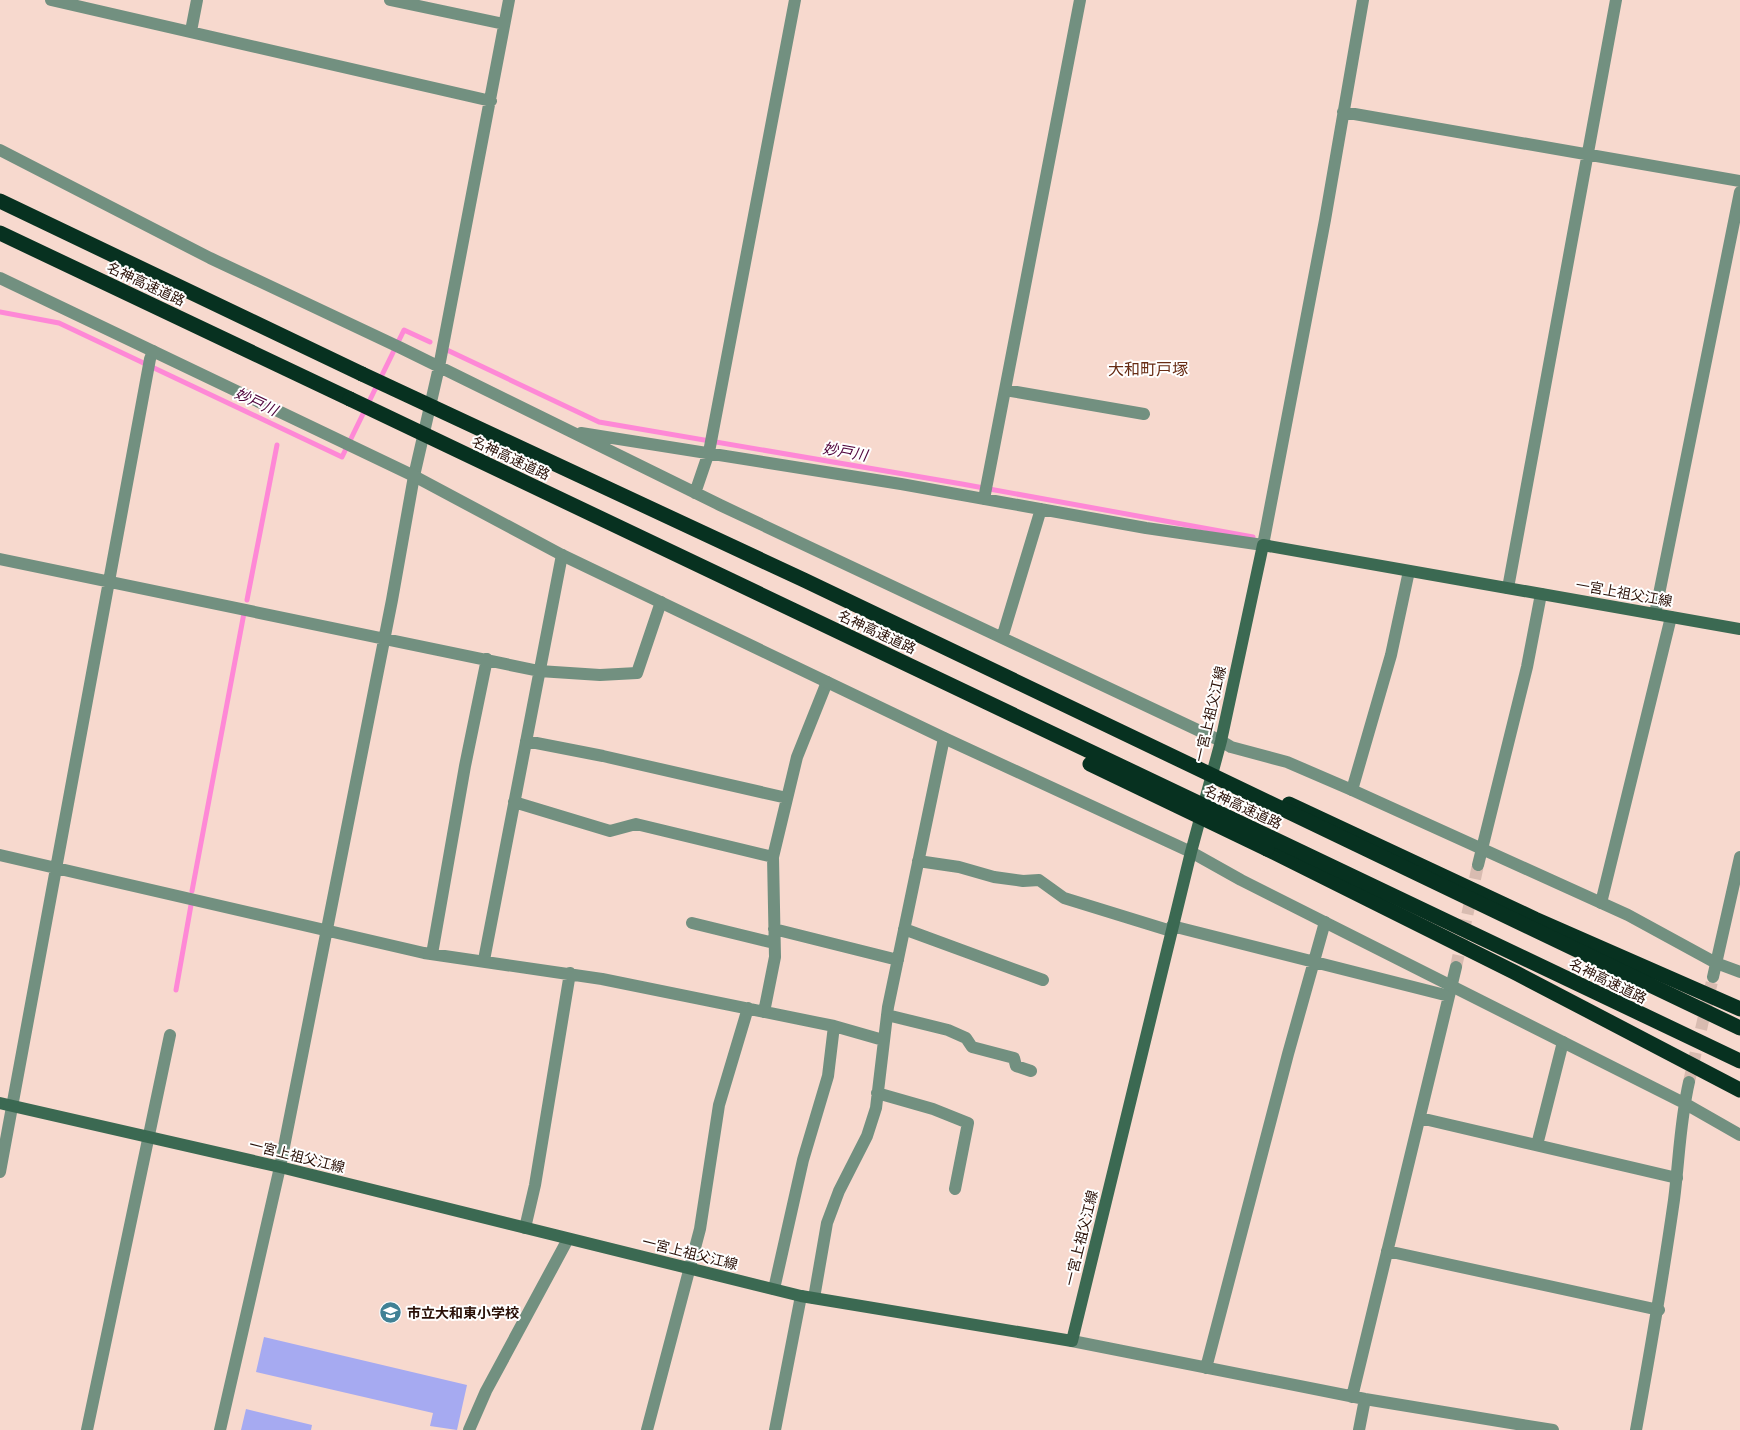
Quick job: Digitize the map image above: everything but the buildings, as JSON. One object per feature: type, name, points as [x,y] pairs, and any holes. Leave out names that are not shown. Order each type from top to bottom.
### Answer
[{"type":"highway","name":"名神高速道路","points":[[0,201],[362,374],[610,489],[1740,1028]]},
{"type":"highway","name":"名神高速道路","points":[[0,233],[1740,1061]]},
{"type":"highway","points":[[610,489],[807,572],[1535,920],[1740,1009]]},
{"type":"highway","points":[[598,517],[930,686],[1267,849],[1516,973],[1740,1090]]},
{"type":"main road","name":"一宮上祖父江線","points":[[6,1105],[280,1167],[807,1297],[1072,1341],[1172,928],[1221,741],[1264,545],[1740,629]]},
{"type":"street","points":[[50,0],[491,101]]},
{"type":"street","points":[[192,31],[197,0]]},
{"type":"street","points":[[390,0],[504,24]]},
{"type":"street","points":[[220,1430],[280,1167],[385,638],[414,476],[439,367],[509,0]]},
{"type":"street","points":[[695,493],[710,445],[795,0]]},
{"type":"street","points":[[986,492],[1080,0]]},
{"type":"street","points":[[570,431],[710,445],[986,492],[1041,509],[1146,528],[1264,545],[1362,0]]},
{"type":"street","points":[[1508,588],[1616,0]]},
{"type":"street","points":[[1343,112],[1740,181]]},
{"type":"street","points":[[0,150],[210,258],[402,348],[695,493],[1231,747],[1287,762],[1352,790],[1628,915],[1716,964],[1740,972]]},
{"type":"street","points":[[1655,614],[1740,192]]},
{"type":"street","points":[[0,278],[151,355],[342,441],[414,476],[562,555],[944,738],[1191,852],[1325,922],[1450,991],[1562,1042],[1684,1103],[1740,1135]]},
{"type":"street","points":[[0,1172],[6,1105],[56,868],[151,355]]},
{"type":"street","points":[[1005,390],[1144,414]]},
{"type":"street","points":[[1002,638],[1041,509]]},
{"type":"street","points":[[484,960],[562,555]]},
{"type":"street","points":[[0,558],[539,670],[600,675],[637,672],[661,602]]},
{"type":"street","points":[[1352,790],[1391,655],[1409,571]]},
{"type":"street","points":[[1478,865],[1527,667],[1541,594]]},
{"type":"street","points":[[1601,903],[1671,617]]},
{"type":"street","points":[[432,954],[465,766],[487,659]]},
{"type":"street","points":[[764,1012],[775,956],[773,857],[797,758],[827,682]]},
{"type":"street","points":[[775,1430],[807,1297],[828,1223],[839,1192],[867,1136],[876,1108],[887,1015],[944,738]]},
{"type":"street","points":[[526,741],[603,756],[787,798]]},
{"type":"street","points":[[514,802],[610,831],[636,824],[773,857]]},
{"type":"street","points":[[0,855],[432,954],[570,973],[834,1026],[884,1040]]},
{"type":"street","points":[[1713,976],[1740,857]]},
{"type":"street","points":[[918,861],[1013,880],[1039,880],[1064,898],[1172,928],[1450,991]]},
{"type":"street","points":[[1206,1368],[1313,961],[1325,922]]},
{"type":"street","points":[[692,923],[774,943]]},
{"type":"street","points":[[774,929],[898,960]]},
{"type":"street","points":[[904,929],[1043,980]]},
{"type":"street","points":[[1352,1397],[1456,966]]},
{"type":"street","points":[[525,1228],[535,1185],[570,973]]},
{"type":"street","points":[[646,1430],[704,1205],[719,1106],[748,1008]]},
{"type":"street","points":[[887,1015],[948,1030],[966,1038],[972,1048],[1014,1058],[1016,1066],[1031,1071]]},
{"type":"street","points":[[774,1289],[803,1160],[828,1076],[834,1026]]},
{"type":"street","points":[[87,1430],[147,1137],[170,1035]]},
{"type":"street","points":[[1538,1146],[1562,1042]]},
{"type":"street","points":[[1636,1430],[1659,1310],[1677,1178],[1684,1103],[1689,1082]]},
{"type":"street","points":[[878,1093],[932,1109],[968,1123],[955,1189]]},
{"type":"street","points":[[1420,1118],[1677,1178]]},
{"type":"street","points":[[469,1430],[486,1391],[568,1239]]},
{"type":"street","points":[[1387,1251],[1659,1310]]},
{"type":"street","points":[[1072,1341],[1483,1424],[1553,1430]]},
{"type":"street","points":[[1359,1430],[1365,1399]]},
{"type":"waterway","name":"妙戸川","points":[[0,312],[59,323],[342,457],[404,330],[430,342]]},
{"type":"waterway","name":"妙戸川","points":[[447,350],[599,422],[962,484],[1253,537]]},
{"type":"waterway","points":[[247,600],[277,445]]},
{"type":"waterway","points":[[192,891],[244,613]]},
{"type":"waterway","points":[[176,990],[191,905]]},
{"type":"tunnel","points":[[1456,967],[1478,865]]},
{"type":"tunnel","points":[[1689,1082],[1713,977]]},
{"type":"place","name":"市立大和東小学校","points":[[391,1313]]},
{"type":"district","name":"大和町戸塚","points":[[1148,369]]}]
